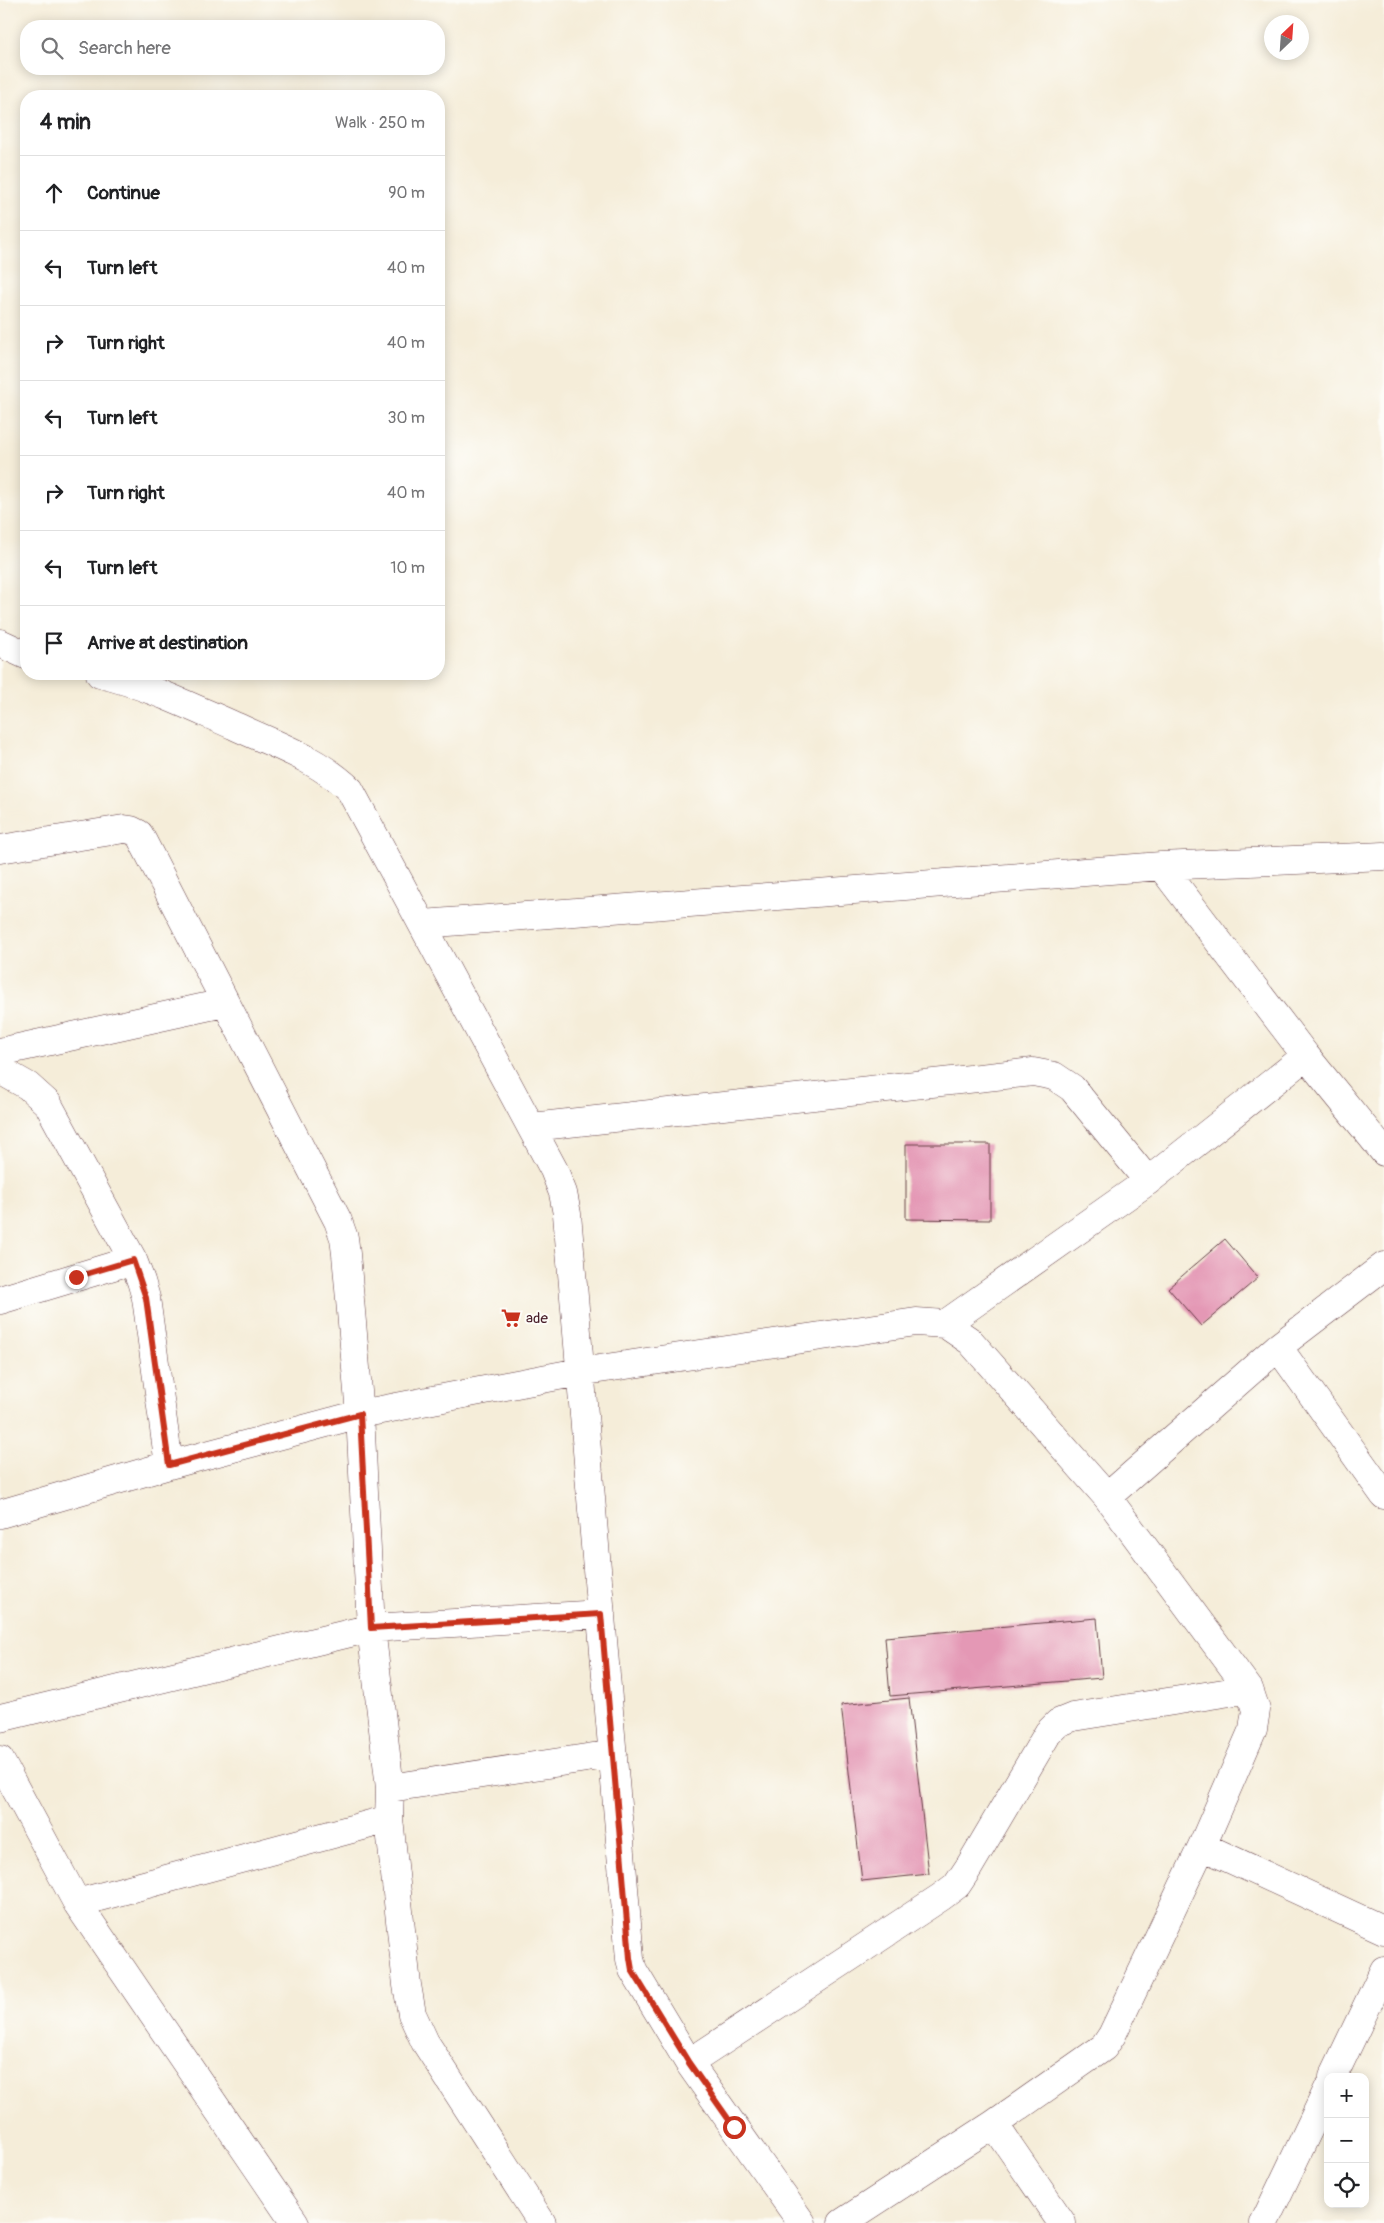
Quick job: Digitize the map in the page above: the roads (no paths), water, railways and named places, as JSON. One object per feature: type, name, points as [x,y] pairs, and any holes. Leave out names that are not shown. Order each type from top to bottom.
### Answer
[{"type":"street","points":[[0,643],[20,652]]},
{"type":"street","points":[[119,680],[187,705],[315,762],[336,776],[350,790],[532,1127],[563,1193],[567,1214],[579,1372],[632,1970],[689,2063],[802,2223]]},
{"type":"street","points":[[0,849],[124,829],[139,834],[338,1222],[344,1238],[360,1414],[371,1628],[390,1788],[389,1819],[407,1986],[412,2014],[425,2042],[542,2223]]},
{"type":"street","points":[[423,924],[1161,866],[1384,856]]},
{"type":"street","points":[[1161,866],[1306,1056],[1384,1152]]},
{"type":"street","points":[[0,1052],[224,1002]]},
{"type":"street","points":[[945,1324],[1148,1181],[1306,1056]]},
{"type":"street","points":[[0,1070],[28,1086],[48,1104],[133,1260],[146,1298],[169,1465]]},
{"type":"street","points":[[532,1127],[1033,1072],[1054,1076],[1072,1088],[1148,1181]]},
{"type":"street","points":[[0,1300],[133,1260]]},
{"type":"street","points":[[1107,1497],[1278,1347],[1384,1266]]},
{"type":"street","points":[[0,1514],[169,1465],[360,1414],[579,1372],[916,1322],[945,1324],[970,1341],[1107,1497],[1249,1689],[1256,1710],[1253,1729],[1202,1846],[1104,2047],[994,2124],[842,2223]]},
{"type":"street","points":[[1278,1347],[1384,1495]]},
{"type":"street","points":[[0,1718],[371,1628],[601,1614]]},
{"type":"street","points":[[689,2063],[957,1885],[1048,1733],[1058,1722],[1073,1717],[1249,1689]]},
{"type":"street","points":[[390,1788],[613,1754]]},
{"type":"street","points":[[0,1760],[77,1903],[295,2223]]},
{"type":"street","points":[[77,1903],[389,1819]]},
{"type":"street","points":[[1202,1846],[1384,1930]]},
{"type":"street","points":[[1335,2073],[1384,1970]]},
{"type":"street","points":[[1264,2223],[1324,2097]]},
{"type":"street","points":[[994,2124],[1062,2223]]},
{"type":"place","name":"ade","points":[[511,1318]]}]
